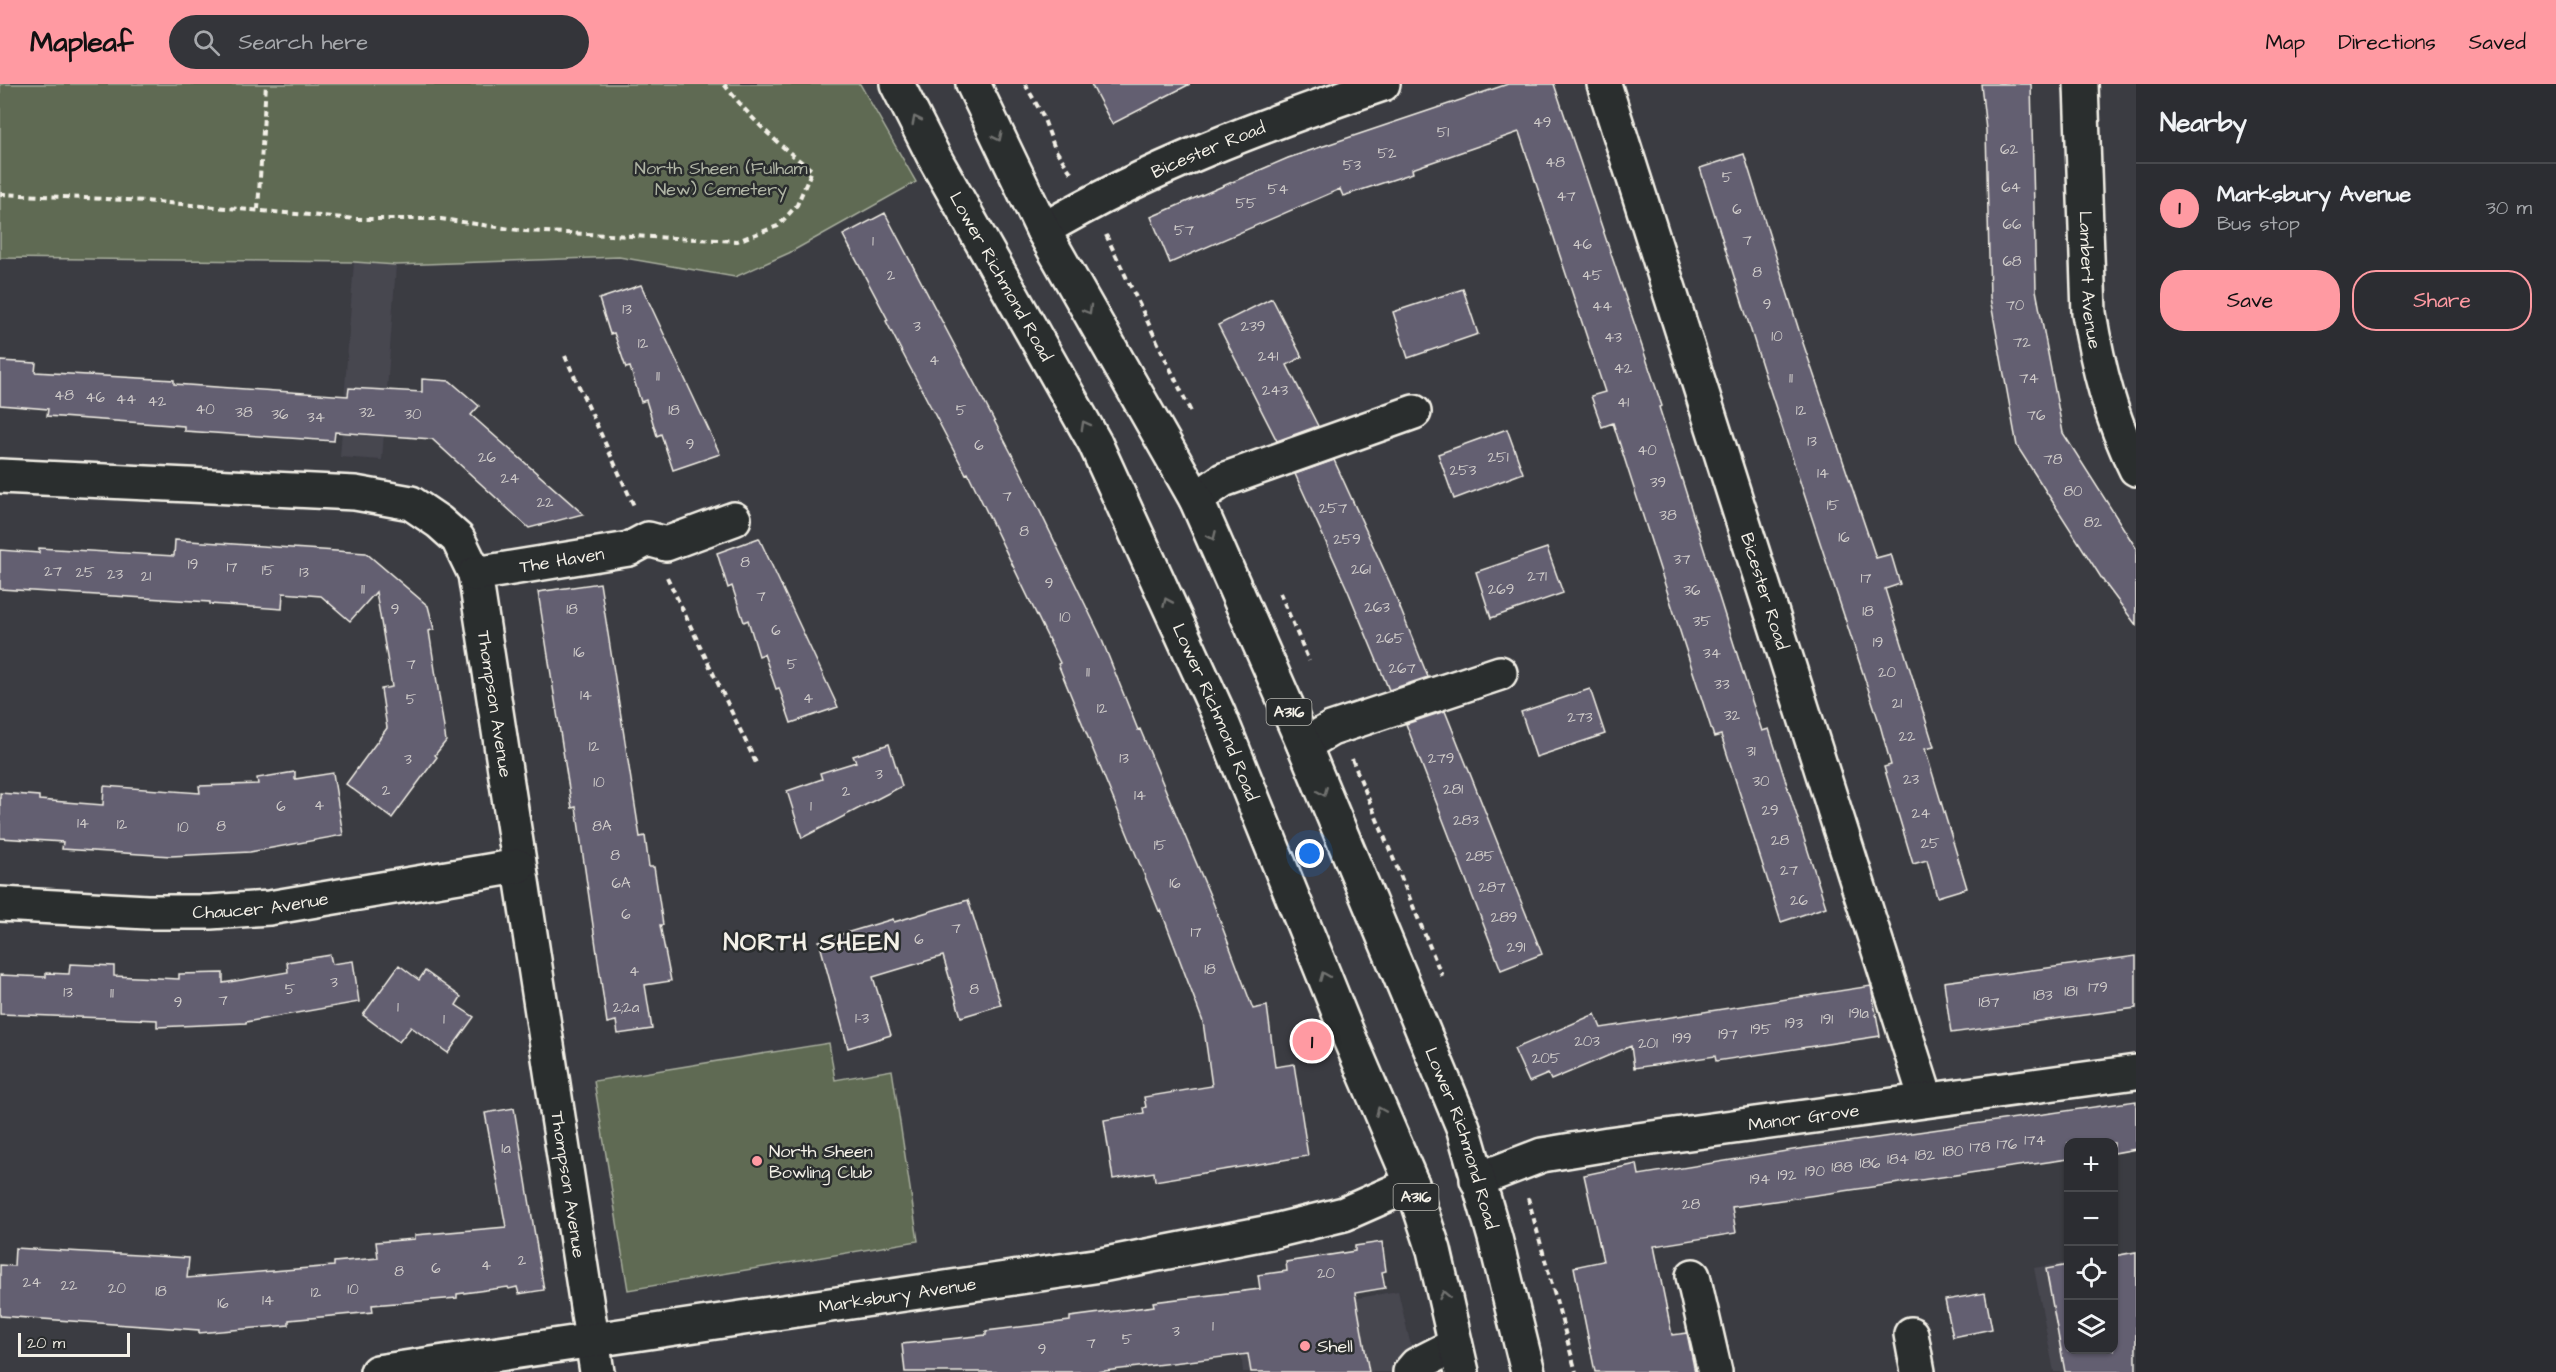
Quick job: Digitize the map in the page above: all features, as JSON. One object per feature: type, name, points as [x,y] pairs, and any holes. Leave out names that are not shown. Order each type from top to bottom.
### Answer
[{"type":"main road","name":"Lower Richmond Road","points":[[897,84],[934,157],[1095,443],[1218,715],[1346,1030],[1412,1184],[1434,1250],[1459,1358]]},
{"type":"main road","name":"Lower Richmond Road","points":[[973,84],[1043,230],[1196,499],[1304,745],[1463,1127],[1495,1238],[1528,1372]]},
{"type":"main road","name":"Bicester Road","points":[[1043,230],[1090,202],[1322,94],[1383,84]]},
{"type":"main road","name":"Bicester Road","points":[[1604,84],[1926,1099]]},
{"type":"main road","name":"Lambert Avenue","points":[[2081,84],[2089,313],[2095,349],[2118,433],[2136,469]]},
{"type":"main road","points":[[1196,499],[1223,480],[1414,412]]},
{"type":"main road","name":"Thompson Avenue","points":[[0,476],[355,493],[411,503],[439,522],[458,539],[475,574],[597,1372]]},
{"type":"main road","name":"The Haven","points":[[475,574],[629,549],[648,538],[666,544],[734,519]]},
{"type":"main road","points":[[1304,745],[1331,729],[1500,673]]},
{"type":"main road","name":"Chaucer Avenue","points":[[0,904],[147,912],[210,912],[269,908],[518,866]]},
{"type":"main road","name":"Manor Grove","points":[[1477,1180],[1542,1155],[1926,1099],[2136,1072]]},
{"type":"main road","name":"Marksbury Avenue","points":[[377,1372],[1112,1262],[1270,1232],[1344,1214],[1412,1184]]},
{"type":"main road","points":[[1693,1276],[1714,1372]]},
{"type":"main road","points":[[1911,1334],[1918,1372]]},
{"type":"main road","points":[[1410,1372],[1416,1365],[1459,1358]]},
{"type":"path","points":[[258,209],[266,84]]},
{"type":"path","points":[[0,194],[258,209],[356,219],[441,219],[525,231],[737,241],[778,226],[797,205],[812,170],[791,155],[741,107],[724,84]]},
{"type":"shaded area","points":[[354,262],[396,265],[382,460],[340,457]]},
{"type":"shaded area","points":[[2136,1252],[2136,1372],[2054,1372],[2034,1268],[2064,1263],[2064,1354],[2118,1354],[2118,1254]]},
{"type":"shaded area","name":"Shell","points":[[1398,1291],[1417,1372],[1243,1372],[1238,1319]]},
{"type":"green space","name":"North Sheen (Fulham New) Cemetery","points":[[0,84],[860,84],[916,182],[789,253],[735,277],[619,257],[396,265],[354,262],[0,258]]},
{"type":"green space","name":"North Sheen Bowling Club","points":[[829,1043],[835,1080],[892,1070],[918,1241],[628,1290],[594,1081]]},
{"type":"building","points":[[1091,84],[1190,84],[1112,124]]},
{"type":"building","points":[[1508,84],[1554,84],[1662,406],[1659,407],[1749,692],[1762,731],[1769,729],[1826,907],[1781,922],[1721,735],[1714,737],[1613,423],[1602,427],[1591,396],[1605,392],[1519,132],[1412,169],[1413,173],[1343,196],[1340,189],[1170,263],[1151,217],[1288,158]]},
{"type":"building","points":[[1981,84],[2031,84],[2036,290],[2063,433],[2136,548],[2136,625],[2104,582],[2017,446],[1990,298],[1986,130]]},
{"type":"building","points":[[1744,154],[1802,340],[1876,558],[1891,554],[1900,584],[1885,589],[1934,747],[1925,749],[1967,888],[1937,897],[1927,860],[1913,864],[1884,767],[1891,765],[1880,725],[1763,369],[1700,168]]},
{"type":"building","points":[[885,213],[1019,468],[1100,635],[1138,730],[1140,729],[1214,905],[1253,1009],[1267,1006],[1275,1067],[1294,1064],[1308,1156],[1155,1181],[1154,1172],[1113,1179],[1104,1120],[1144,1113],[1143,1108],[1146,1107],[1144,1097],[1212,1086],[1203,1022],[1161,910],[1159,911],[1058,664],[1060,663],[968,473],[966,474],[843,235]]},
{"type":"building","points":[[641,285],[720,454],[673,470],[661,434],[657,436],[646,400],[641,402],[630,367],[626,368],[614,333],[610,334],[599,299]]},
{"type":"building","points":[[1463,289],[1478,334],[1408,358],[1393,312]]},
{"type":"building","points":[[1272,298],[1302,357],[1287,365],[1318,426],[1277,441],[1218,325]]},
{"type":"building","points":[[0,361],[36,363],[35,372],[174,380],[174,384],[348,396],[349,388],[422,392],[422,379],[450,381],[479,406],[471,415],[583,514],[529,528],[432,439],[335,432],[334,441],[184,431],[184,426],[47,416],[48,409],[0,405]]},
{"type":"building","points":[[1507,429],[1523,473],[1454,499],[1438,454]]},
{"type":"building","points":[[1334,460],[1390,583],[1428,677],[1389,690],[1348,591],[1295,474]]},
{"type":"building","points":[[759,538],[838,707],[791,723],[764,654],[759,656],[748,620],[744,622],[732,586],[728,588],[717,553]]},
{"type":"building","points":[[175,540],[366,553],[428,606],[434,629],[429,631],[446,741],[435,755],[437,757],[392,818],[346,784],[387,728],[381,689],[392,687],[376,592],[350,621],[321,596],[283,593],[282,609],[210,604],[210,602],[0,589],[0,550],[39,553],[39,548],[174,556]]},
{"type":"building","points":[[1547,548],[1563,593],[1491,618],[1476,572]]},
{"type":"building","points":[[600,583],[640,837],[645,836],[649,867],[654,867],[663,925],[660,925],[671,981],[645,985],[652,1029],[618,1034],[616,1021],[607,1023],[576,807],[572,808],[538,592]]},
{"type":"building","points":[[1590,689],[1605,734],[1536,757],[1521,712]]},
{"type":"building","points":[[1445,711],[1542,954],[1501,970],[1406,724]]},
{"type":"building","points":[[889,744],[902,786],[802,838],[787,791],[822,779],[820,773],[856,762],[853,756]]},
{"type":"building","points":[[295,772],[295,779],[333,773],[343,835],[250,852],[171,856],[62,849],[63,842],[0,838],[0,793],[39,796],[39,800],[103,805],[104,786],[200,793],[199,786],[258,784],[257,778]]},
{"type":"building","points":[[968,900],[1001,1005],[961,1017],[943,956],[873,977],[891,1035],[848,1048],[819,941]]},
{"type":"building","points":[[330,955],[332,964],[353,961],[359,1002],[246,1023],[157,1027],[157,1020],[0,1014],[0,975],[46,977],[46,973],[69,974],[70,964],[114,966],[114,976],[179,979],[179,974],[223,973],[223,983],[288,972],[287,962]]},
{"type":"building","points":[[2136,956],[2136,1008],[1951,1033],[1944,982]]},
{"type":"building","points":[[399,965],[419,980],[425,971],[461,997],[456,1005],[474,1017],[448,1053],[411,1027],[399,1042],[363,1015]]},
{"type":"building","points":[[1871,986],[1880,1036],[1716,1061],[1715,1056],[1634,1068],[1631,1046],[1551,1080],[1548,1074],[1529,1082],[1514,1049],[1595,1014],[1601,1028]]},
{"type":"building","points":[[2136,1101],[2136,1149],[2118,1152],[2118,1138],[2064,1138],[2064,1160],[1732,1207],[1736,1233],[1654,1246],[1672,1335],[1687,1333],[1695,1372],[1595,1372],[1574,1267],[1603,1261],[1584,1175],[1637,1164],[1639,1175],[1799,1149]]},
{"type":"building","points":[[514,1108],[544,1290],[519,1294],[517,1287],[509,1289],[508,1287],[457,1294],[457,1298],[372,1305],[373,1312],[289,1320],[289,1325],[199,1333],[199,1330],[0,1316],[0,1265],[14,1266],[15,1248],[189,1258],[187,1278],[334,1266],[334,1262],[378,1258],[376,1242],[415,1239],[415,1235],[506,1227],[485,1113]]},
{"type":"building","points":[[1382,1242],[1386,1271],[1382,1272],[1385,1288],[1355,1293],[1369,1372],[1251,1372],[1248,1354],[1096,1372],[905,1372],[902,1344],[986,1335],[986,1331],[1070,1321],[1070,1317],[1154,1306],[1153,1302],[1260,1289],[1258,1275],[1287,1271],[1286,1262],[1355,1251],[1355,1246]]},
{"type":"building","points":[[2136,1252],[2136,1372],[2065,1372],[2046,1269],[2064,1266],[2064,1354],[2118,1354],[2118,1255]]},
{"type":"building","points":[[1985,1293],[1992,1329],[1953,1337],[1945,1300]]},
{"type":"place","name":"Marksbury Avenue","points":[[1312,1041]]},
{"type":"place","name":"North Sheen Bowling Club","points":[[757,1161]]},
{"type":"place","name":"Shell","points":[[1305,1346]]},
{"type":"district","name":"NORTH SHEEN","points":[[812,943]]}]
